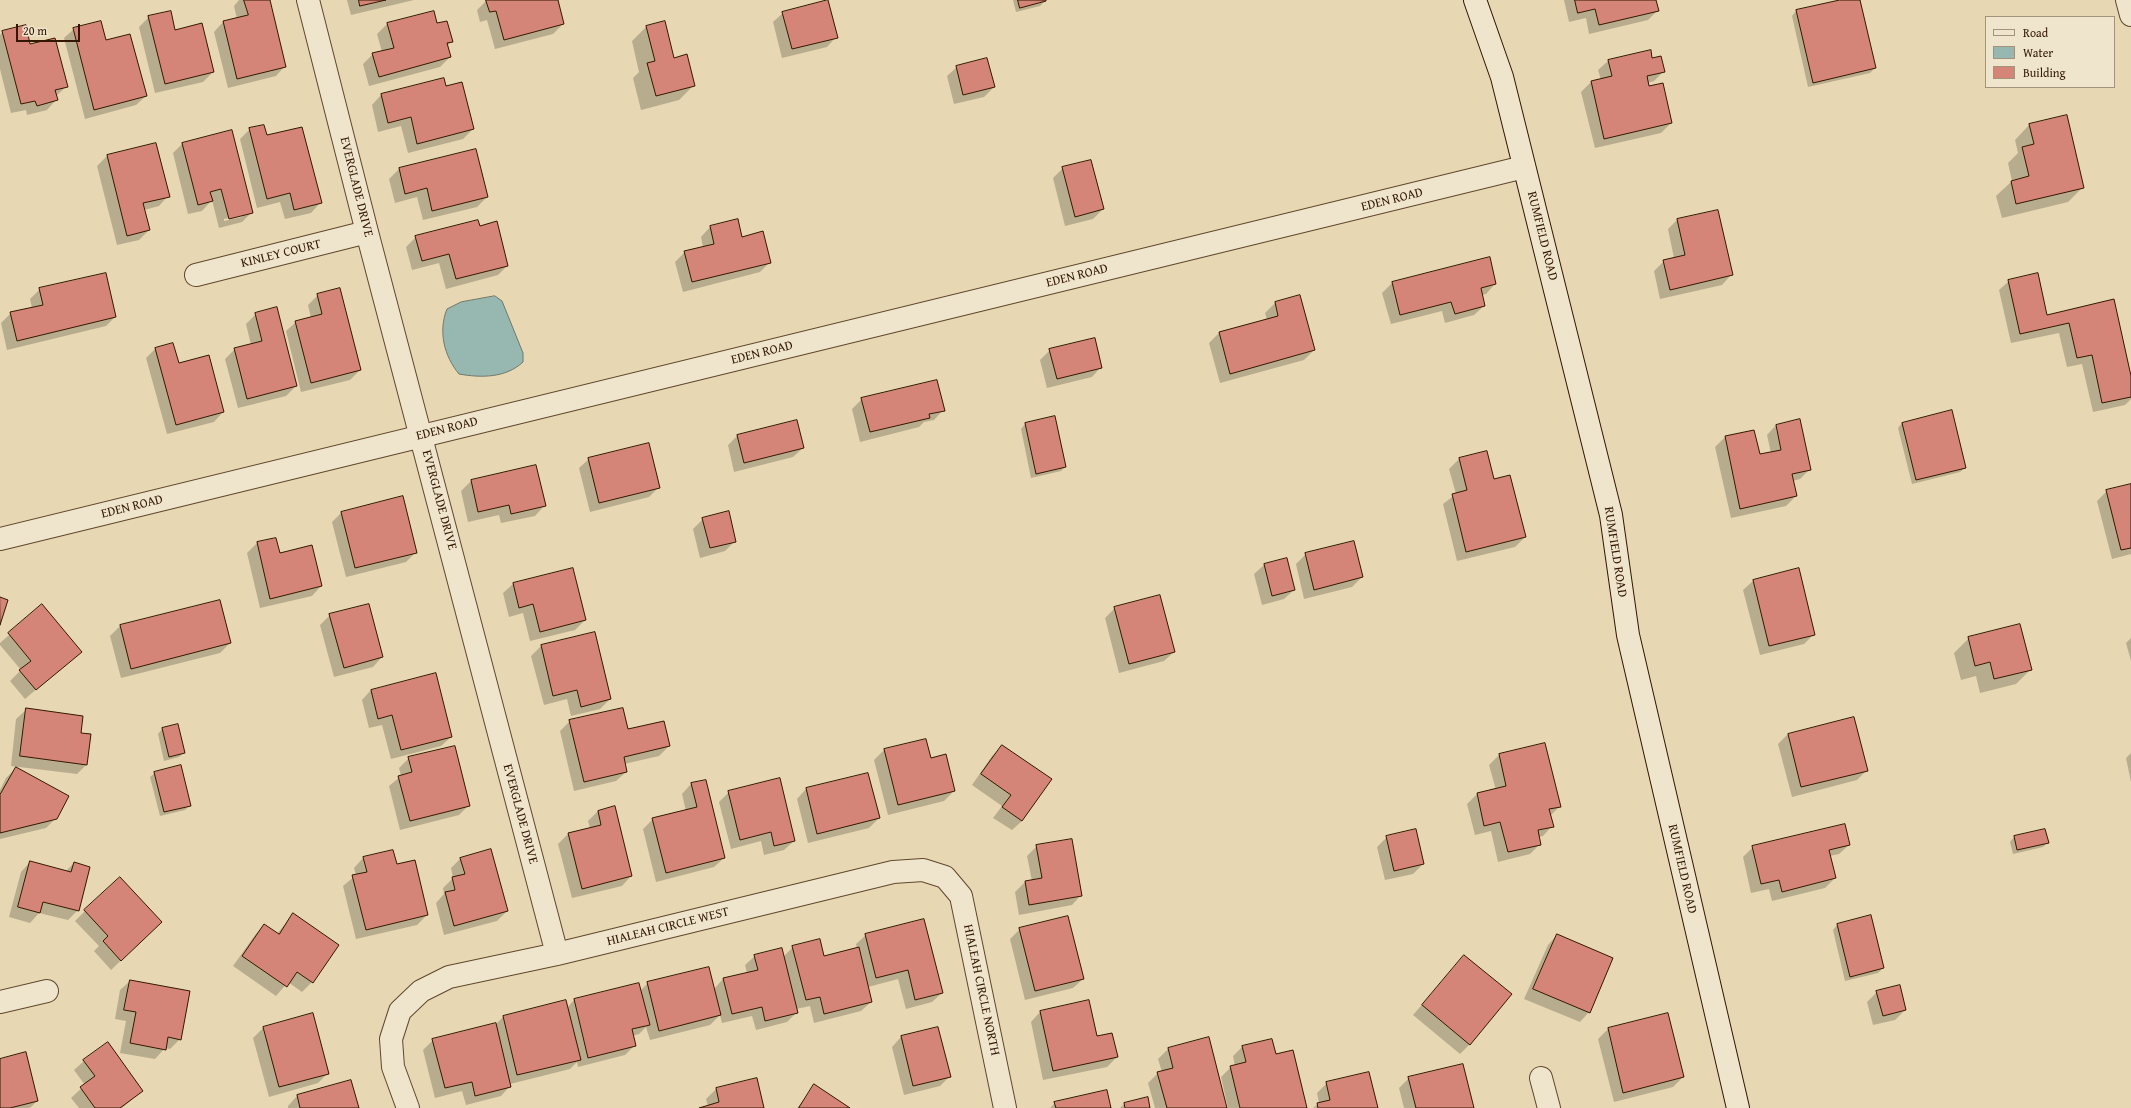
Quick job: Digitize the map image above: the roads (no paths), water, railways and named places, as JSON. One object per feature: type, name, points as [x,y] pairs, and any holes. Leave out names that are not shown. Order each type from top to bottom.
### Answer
[{"type":"street","name":"EVERGLADE DRIVE","points":[[308,0],[367,232],[422,436],[557,954]]},
{"type":"street","name":"RUMFIELD ROAD","points":[[1475,0],[1502,77],[1611,515],[1628,635],[1738,1108]]},
{"type":"street","points":[[2127,0],[2131,15]]},
{"type":"street","name":"EDEN ROAD","points":[[0,539],[1524,167]]},
{"type":"street","name":"KINLEY COURT","points":[[196,275],[367,232]]},
{"type":"street","name":"HIALEAH CIRCLE WEST","points":[[408,1108],[393,1067],[391,1039],[400,1011],[421,991],[450,976],[557,954],[893,872],[923,870],[945,876]]},
{"type":"street","name":"HIALEAH CIRCLE NORTH","points":[[945,876],[961,896],[1005,1108]]},
{"type":"street","points":[[0,1002],[47,991]]},
{"type":"street","points":[[1541,1078],[1549,1108]]},
{"type":"water","points":[[495,296],[502,301],[523,353],[523,362],[509,371],[493,376],[459,374],[446,351],[444,343],[443,326],[447,309],[461,302]]}]
